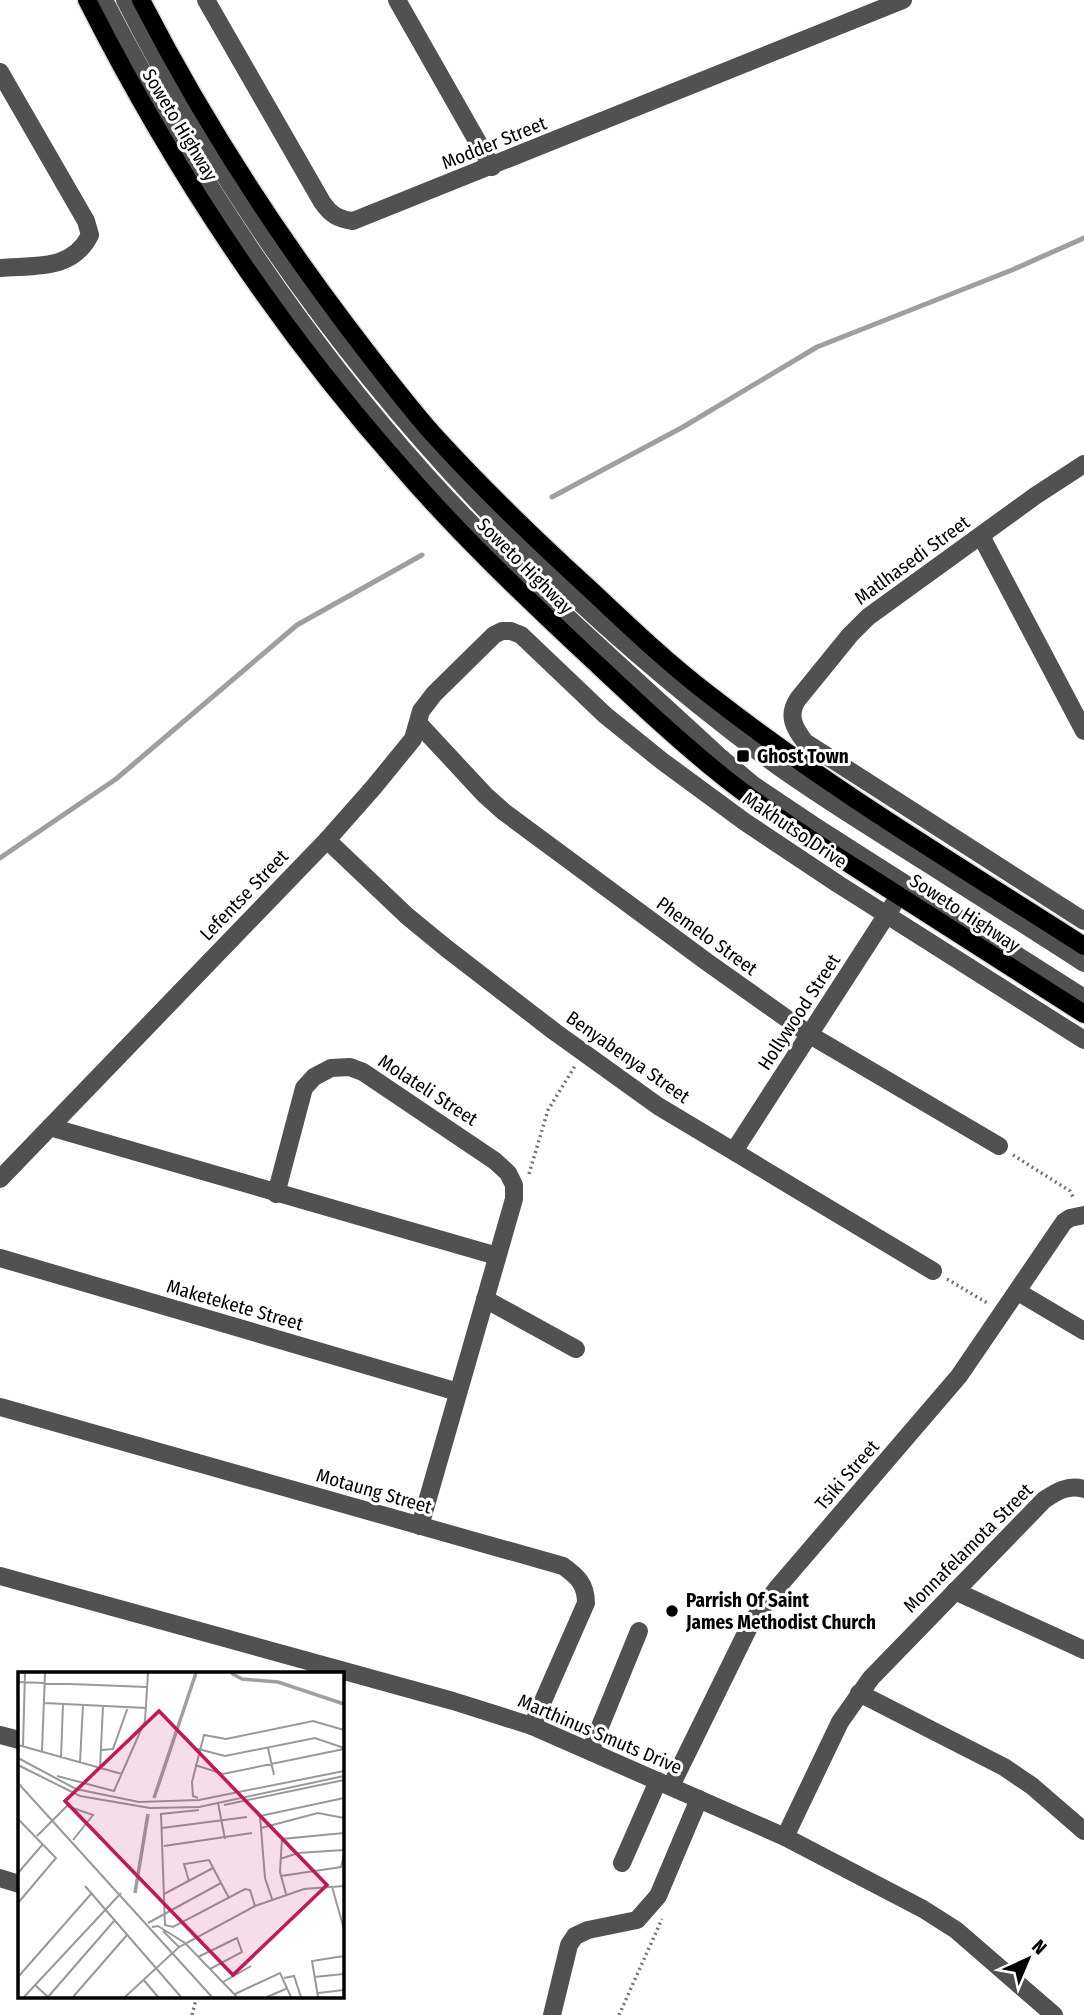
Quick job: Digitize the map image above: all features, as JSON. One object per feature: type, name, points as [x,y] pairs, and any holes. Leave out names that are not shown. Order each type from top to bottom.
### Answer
[{"type":"main road","name":"Soweto Highway","points":[[87,0],[117,59],[190,184],[260,290],[350,407],[402,469],[528,600],[681,742],[768,811],[1084,1014]]},
{"type":"main road","name":"Soweto Highway","points":[[141,0],[170,55],[228,151],[303,267],[377,365],[433,433],[537,541],[652,647],[710,695],[817,773],[1084,946]]},
{"type":"street","name":"Soweto Highway","points":[[104,0],[174,130],[255,257],[345,380],[424,473],[500,552],[752,784],[1084,998]]},
{"type":"street","name":"Soweto Highway","points":[[125,0],[191,123],[282,263],[345,349],[404,421],[486,511],[605,627],[765,756],[841,809],[1084,963]]},
{"type":"street","name":"Modder Street","points":[[206,0],[322,202],[329,212],[340,220],[354,221],[903,0]]},
{"type":"street","points":[[399,1],[492,167]]},
{"type":"street","points":[[0,72],[86,221],[90,235],[84,248],[57,264],[0,268]]},
{"type":"street","name":"Matlhasedi Street","points":[[1084,464],[859,625],[798,699],[792,716],[794,726],[806,742],[1084,921]]},
{"type":"street","points":[[981,536],[1084,731]]},
{"type":"street","name":"Lefentse Street","points":[[0,1179],[327,840],[393,766],[413,739],[425,705],[486,641],[502,631]]},
{"type":"street","name":"Makhutso Drive","points":[[502,631],[521,635],[605,715],[682,777],[782,849],[1084,1040]]},
{"type":"street","name":"Phemelo Street","points":[[418,723],[504,812],[707,962],[810,1035],[999,1146]]},
{"type":"street","name":"Benyabenya Street","points":[[327,840],[407,916],[657,1106],[933,1271]]},
{"type":"street","name":"Hollywood Street","points":[[734,1152],[899,896]]},
{"type":"street","name":"Molateli Street","points":[[276,1194],[304,1088],[323,1070],[343,1066],[363,1072],[482,1151],[508,1173],[514,1185]]},
{"type":"street","points":[[50,1127],[497,1256]]},
{"type":"street","points":[[420,1526],[514,1199],[514,1185]]},
{"type":"street","name":"Tsiki Street","points":[[622,1863],[751,1623],[778,1587],[935,1406],[1018,1292],[1063,1222],[1083,1215]]},
{"type":"street","name":"Maketekete Street","points":[[0,1258],[458,1392]]},
{"type":"street","points":[[1018,1292],[1084,1331]]},
{"type":"street","points":[[485,1299],[576,1349]]},
{"type":"street","name":"Motaung Street","points":[[0,1407],[554,1563],[573,1573],[586,1591],[586,1603],[532,1726]]},
{"type":"street","name":"Monnafelamota Street","points":[[785,1837],[841,1722],[878,1669],[1044,1500],[1060,1489],[1084,1489]]},
{"type":"street","name":"Marthinus Smuts Drive","points":[[0,1576],[453,1701],[532,1726],[785,1837],[883,1886],[956,1930],[1054,2015]]},
{"type":"street","points":[[954,1591],[1084,1650]]},
{"type":"street","points":[[590,1751],[639,1631]]},
{"type":"street","points":[[859,1693],[1004,1767],[1032,1786],[1084,1831]]},
{"type":"street","points":[[0,1735],[18,1740]]},
{"type":"street","points":[[552,2015],[569,1945],[575,1936],[588,1930],[637,1920],[658,1896],[699,1799]]},
{"type":"street","points":[[0,1878],[18,1884]]},
{"type":"path","points":[[514,1185],[528,1178],[548,1110],[584,1053]]},
{"type":"path","points":[[999,1146],[1070,1191],[1083,1215]]},
{"type":"path","points":[[933,1271],[1004,1312]]},
{"type":"path","points":[[619,2015],[663,1921],[658,1896]]},
{"type":"path","points":[[192,2015],[197,1997]]},
{"type":"waterway","points":[[552,497],[683,427],[817,347],[1012,270],[1084,238]]},
{"type":"waterway","points":[[0,858],[116,779],[297,625],[422,555]]},
{"type":"place","name":"Ghost Town","points":[[743,756]]},
{"type":"place","name":"Parrish Of Saint James Methodist Church","points":[[672,1611]]}]
